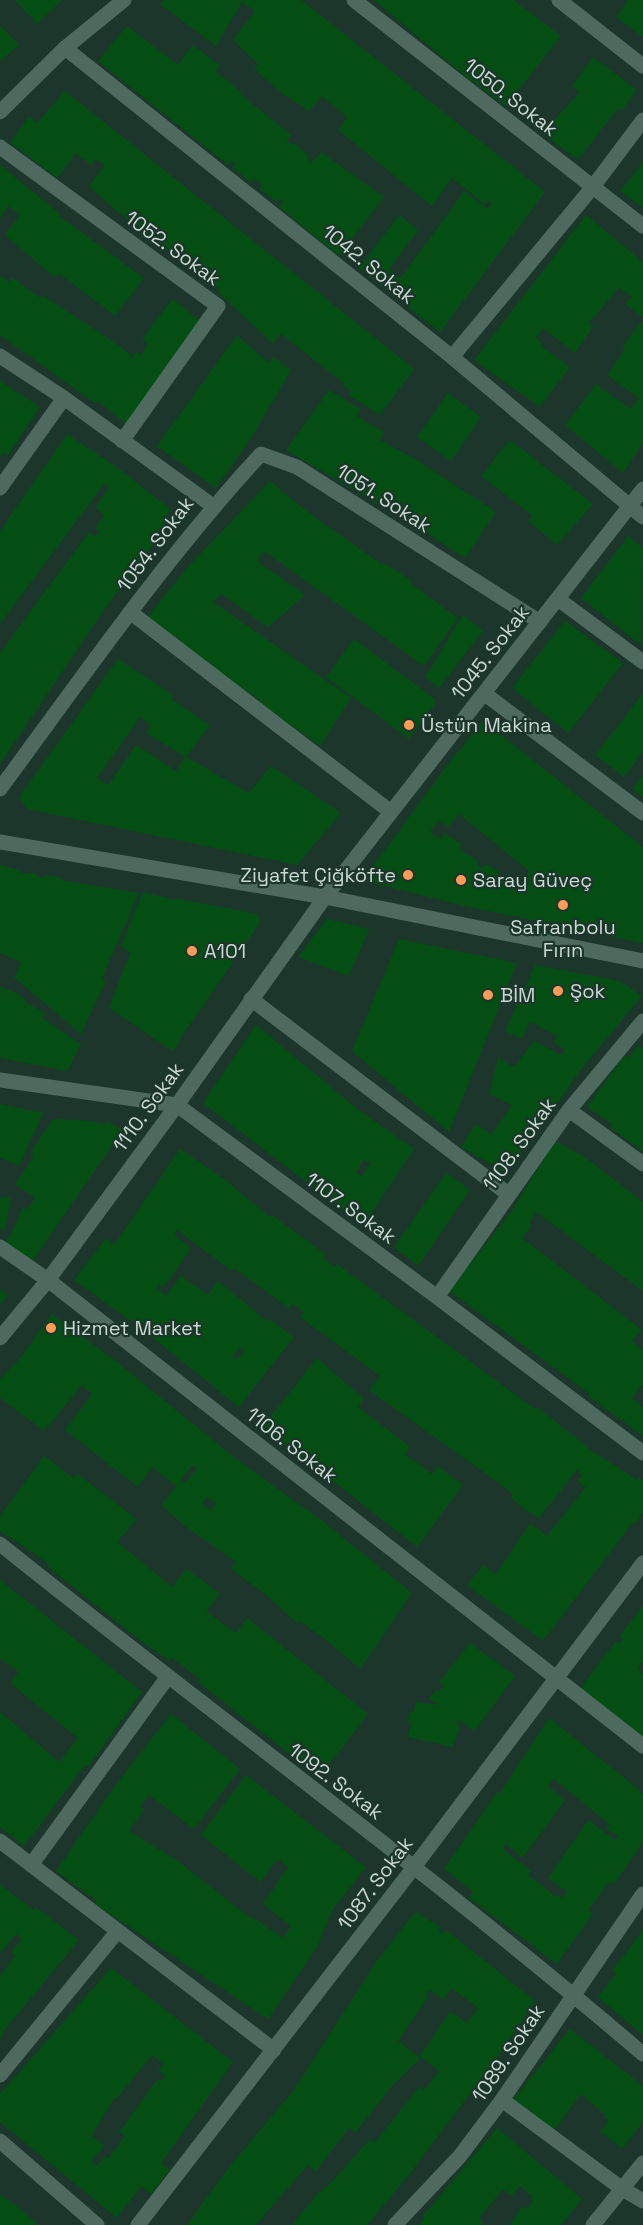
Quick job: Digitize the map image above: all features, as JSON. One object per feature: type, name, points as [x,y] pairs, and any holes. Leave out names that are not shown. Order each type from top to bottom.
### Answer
[{"type":"street","points":[[0,112],[65,48],[124,0]]},
{"type":"street","name":"1050. Sokak","points":[[354,0],[643,226]]},
{"type":"street","points":[[559,0],[643,66]]},
{"type":"street","name":"1042. Sokak","points":[[65,48],[452,357],[643,517]]},
{"type":"street","points":[[452,357],[592,188],[643,120]]},
{"type":"street","name":"1052. Sokak","points":[[0,147],[218,306],[122,441]]},
{"type":"street","name":"1054. Sokak","points":[[0,356],[64,398],[213,506],[130,612],[0,789]]},
{"type":"street","points":[[0,488],[64,398]]},
{"type":"street","name":"1051. Sokak","points":[[213,506],[261,454],[297,467],[540,622]]},
{"type":"street","name":"1045. Sokak","points":[[325,897],[643,489]]},
{"type":"street","points":[[558,599],[643,662]]},
{"type":"street","points":[[130,612],[391,812]]},
{"type":"street","points":[[485,694],[643,813]]},
{"type":"street","points":[[0,842],[325,897],[643,961]]},
{"type":"street","name":"1110. Sokak","points":[[0,1338],[48,1280],[177,1105],[325,897]]},
{"type":"street","points":[[251,999],[508,1194]]},
{"type":"street","name":"1108. Sokak","points":[[437,1297],[569,1110],[643,1021]]},
{"type":"street","name":"1107. Sokak","points":[[0,1080],[177,1105],[643,1453]]},
{"type":"street","points":[[569,1110],[643,1164]]},
{"type":"street","name":"1106. Sokak","points":[[0,1247],[48,1280],[643,1746]]},
{"type":"street","name":"1092. Sokak","points":[[0,1544],[167,1678],[414,1867],[573,1994],[643,2054]]},
{"type":"street","name":"1087. Sokak","points":[[138,2225],[414,1867],[643,1563]]},
{"type":"street","points":[[31,1865],[167,1678]]},
{"type":"street","points":[[0,1841],[274,2050]]},
{"type":"street","name":"1089. Sokak","points":[[395,2225],[460,2156],[502,2100],[643,1894]]},
{"type":"street","points":[[0,2075],[117,1932]]},
{"type":"street","points":[[502,2100],[621,2188],[643,2201]]},
{"type":"street","points":[[0,2141],[97,2225]]},
{"type":"street","points":[[593,2225],[643,2163]]},
{"type":"building","points":[[15,0],[62,0],[37,24]]},
{"type":"building","points":[[165,0],[301,0],[545,192],[440,332],[359,268],[399,215],[418,230],[389,269],[401,278],[464,191],[488,209],[493,203],[489,200],[486,205],[452,178],[432,206],[338,130],[347,117],[322,96],[309,111],[282,93],[254,69],[258,64],[233,40],[255,11],[242,2],[216,46],[160,4]]},
{"type":"building","points":[[374,0],[513,0],[561,36],[506,106],[466,77]]},
{"type":"building","points":[[628,0],[643,0],[643,37],[616,17]]},
{"type":"building","points":[[0,25],[19,45],[0,61]]},
{"type":"building","points":[[127,26],[178,65],[192,45],[220,65],[215,71],[291,135],[286,142],[292,145],[294,143],[309,156],[307,159],[312,162],[321,152],[384,197],[339,256],[279,207],[283,202],[279,199],[276,202],[260,189],[262,185],[258,181],[254,179],[251,183],[232,167],[235,163],[231,161],[228,165],[98,61]]},
{"type":"building","points":[[593,57],[637,90],[621,111],[618,108],[578,160],[542,133],[580,92],[572,86]]},
{"type":"building","points":[[65,91],[414,369],[380,415],[348,395],[351,391],[343,386],[345,384],[281,334],[273,344],[218,292],[219,289],[113,208],[89,186],[105,165],[96,159],[91,165],[76,153],[57,178],[10,142],[29,116],[37,123]]},
{"type":"building","points":[[643,162],[643,208],[620,191]]},
{"type":"building","points":[[0,165],[60,214],[59,216],[144,278],[115,316],[59,273],[55,278],[5,235],[20,215],[8,206],[0,219]]},
{"type":"building","points":[[586,215],[643,262],[643,317],[625,304],[632,296],[619,288],[589,323],[593,327],[575,353],[543,328],[536,338],[543,344],[541,346],[570,367],[540,407],[474,360]]},
{"type":"building","points":[[0,276],[9,282],[12,277],[40,298],[42,295],[102,334],[131,355],[128,362],[136,352],[141,355],[148,344],[142,339],[172,299],[202,322],[126,424],[98,401],[96,404],[0,335]]},
{"type":"building","points":[[641,322],[643,324],[643,443],[623,473],[565,425],[596,384],[631,409],[639,398],[607,375],[625,349],[622,347]]},
{"type":"building","points":[[237,335],[269,363],[274,357],[291,370],[253,435],[216,488],[157,446]]},
{"type":"building","points":[[0,381],[40,407],[8,455],[3,452],[0,457]]},
{"type":"building","points":[[329,390],[360,409],[356,416],[384,432],[380,440],[415,459],[496,512],[465,558],[383,504],[381,506],[286,450]]},
{"type":"building","points":[[448,393],[481,417],[451,461],[417,437]]},
{"type":"building","points":[[67,434],[122,471],[170,509],[159,536],[99,617],[0,764],[0,653],[89,532],[95,537],[100,531],[95,529],[104,515],[95,507],[109,488],[104,484],[0,624],[0,531]]},
{"type":"building","points":[[510,440],[593,504],[557,545],[528,521],[533,516],[481,476]]},
{"type":"building","points":[[270,481],[305,510],[381,564],[382,562],[411,580],[409,582],[458,618],[424,666],[264,551],[257,561],[305,595],[268,627],[223,595],[219,595],[213,602],[351,698],[320,746],[259,702],[260,700],[144,622],[184,571]]},
{"type":"building","points":[[628,536],[643,548],[642,646],[581,598]]},
{"type":"building","points":[[463,615],[483,631],[439,688],[425,677]]},
{"type":"building","points":[[565,621],[623,663],[568,733],[512,688]]},
{"type":"building","points":[[354,639],[437,701],[409,739],[326,677]]},
{"type":"building","points":[[118,659],[173,695],[171,699],[210,725],[186,757],[249,793],[271,766],[341,813],[297,865],[27,809],[19,797]],"holes":[[[140,717],[151,726],[146,733],[185,757],[176,771],[136,745],[108,785],[97,778]]]},
{"type":"building","points":[[643,693],[643,752],[624,777],[595,755]]},
{"type":"building","points":[[483,721],[643,847],[643,943],[469,907],[365,881],[365,877]],"holes":[[[459,814],[529,871],[517,888],[496,877],[499,872],[486,864],[482,869],[477,865],[479,862],[459,849],[461,844],[444,833],[440,839],[430,832],[439,820],[448,827]]]},
{"type":"building","points":[[643,776],[643,797],[633,789]]},
{"type":"building","points":[[0,865],[16,869],[20,873],[34,873],[43,879],[45,875],[63,878],[61,880],[139,893],[102,978],[106,980],[81,1034],[14,977],[21,962],[0,953]]},
{"type":"building","points":[[143,892],[257,914],[261,921],[241,950],[239,949],[236,958],[231,961],[233,963],[217,983],[215,990],[209,994],[211,995],[173,1051],[109,1008],[130,953],[121,946]]},
{"type":"building","points":[[327,919],[369,929],[349,976],[298,957]]},
{"type":"building","points":[[399,939],[517,963],[449,1132],[352,1051]]},
{"type":"building","points":[[535,965],[620,981],[642,996],[582,1068],[544,1122],[542,1120],[520,1150],[523,1152],[506,1173],[461,1147],[475,1124],[492,1134],[512,1105],[489,1094],[498,1058],[514,1067],[534,1041],[561,1055],[565,1050],[553,1042],[558,1036],[530,1022],[522,1039],[505,1031]]},
{"type":"building","points":[[0,987],[26,999],[25,1002],[45,1013],[42,1018],[81,1044],[67,1071],[0,1058]]},
{"type":"building","points":[[256,1025],[356,1108],[414,1149],[363,1225],[203,1103]],"holes":[[[364,1160],[370,1164],[361,1177],[356,1172]]]},
{"type":"building","points":[[638,1045],[643,1048],[643,1151],[611,1128],[613,1125],[587,1107],[625,1055],[629,1058]]},
{"type":"building","points":[[0,1104],[43,1113],[19,1166],[0,1158]]},
{"type":"building","points":[[53,1119],[105,1124],[106,1121],[123,1130],[31,1263],[6,1244],[23,1207],[27,1210],[35,1198],[15,1184],[34,1156],[30,1153]]},
{"type":"building","points":[[555,1141],[586,1158],[643,1202],[643,1291],[536,1212],[529,1224],[531,1226],[522,1238],[642,1330],[632,1341],[643,1350],[643,1385],[632,1398],[643,1407],[643,1436],[588,1396],[590,1394],[449,1291],[511,1212]]},
{"type":"building","points":[[180,1149],[224,1179],[269,1217],[272,1215],[325,1254],[324,1259],[335,1267],[337,1264],[535,1409],[537,1407],[592,1451],[637,1480],[639,1477],[643,1480],[643,1513],[635,1524],[633,1522],[543,1641],[467,1585],[483,1565],[496,1574],[530,1523],[547,1536],[586,1487],[577,1481],[582,1475],[577,1470],[539,1518],[525,1510],[510,1497],[513,1494],[500,1484],[369,1390],[380,1376],[300,1317],[304,1312],[292,1304],[290,1309],[234,1268],[232,1271],[177,1230],[174,1235],[191,1248],[164,1287],[160,1284],[157,1288],[166,1296],[181,1276],[208,1295],[218,1281],[267,1321],[269,1319],[294,1337],[239,1407],[142,1329],[74,1280],[106,1238],[114,1245]],"holes":[[[241,1347],[244,1350],[237,1360],[232,1356]]]},
{"type":"building","points":[[446,1173],[470,1190],[418,1266],[394,1247]]},
{"type":"building","points":[[0,1197],[11,1198],[5,1230],[0,1228]]},
{"type":"building","points":[[0,1290],[8,1295],[0,1305]]},
{"type":"building","points":[[52,1314],[117,1362],[236,1459],[321,1520],[412,1593],[360,1669],[300,1621],[298,1624],[265,1594],[231,1569],[236,1562],[186,1527],[161,1505],[176,1486],[152,1467],[138,1487],[65,1430],[92,1394],[82,1385],[44,1431],[0,1398],[0,1379],[20,1358]],"holes":[[[193,1465],[197,1468],[185,1483],[181,1480]],[[207,1497],[216,1504],[211,1510],[202,1503]]]},
{"type":"building","points":[[317,1358],[364,1399],[358,1407],[410,1447],[405,1454],[432,1474],[438,1466],[463,1485],[417,1547],[263,1426]]},
{"type":"building","points":[[44,1456],[73,1478],[76,1473],[137,1519],[117,1542],[172,1587],[187,1569],[220,1594],[206,1611],[236,1633],[247,1618],[368,1714],[319,1777],[198,1682],[200,1679],[171,1657],[169,1661],[132,1634],[48,1567],[49,1565],[38,1556],[0,1531],[0,1516]]},
{"type":"building","points":[[0,1580],[142,1692],[88,1767],[85,1765],[24,1846],[0,1827],[0,1712],[59,1762],[78,1738],[10,1683],[18,1672],[0,1658]]},
{"type":"building","points":[[643,1606],[643,1662],[638,1669],[643,1673],[643,1740],[607,1708],[579,1690],[616,1641],[620,1644],[623,1639],[619,1637]]},
{"type":"building","points":[[470,1643],[515,1676],[474,1731],[458,1719],[456,1725],[460,1726],[453,1747],[408,1737],[411,1723],[408,1722],[410,1712],[414,1712],[416,1702],[439,1705],[429,1698],[436,1690],[439,1692],[444,1685],[439,1682]]},
{"type":"building","points":[[171,1714],[240,1769],[194,1829],[149,1795],[140,1807],[144,1810],[129,1831],[178,1861],[250,1918],[251,1916],[283,1938],[291,1926],[263,1904],[288,1867],[278,1859],[260,1882],[201,1835],[246,1775],[366,1867],[331,1912],[317,1947],[268,2019],[95,1904],[97,1901],[56,1871],[114,1787]]},
{"type":"building","points":[[549,1718],[643,1793],[643,1842],[614,1884],[610,1881],[588,1910],[593,1914],[557,1964],[469,1898],[473,1892],[444,1869],[498,1791],[500,1793]],"holes":[[[554,1779],[609,1824],[606,1829],[619,1837],[615,1840],[588,1820],[548,1878],[567,1892],[562,1898],[557,1894],[556,1897],[528,1875],[531,1871],[503,1849],[506,1844],[522,1858],[544,1829],[565,1800],[548,1786]]]},
{"type":"building","points":[[0,1885],[34,1910],[36,1907],[79,1940],[2,2033],[4,2034],[0,2039],[0,1976],[15,1956],[11,1952],[22,1939],[16,1934],[0,1954]]},
{"type":"building","points":[[415,1912],[441,1927],[438,1930],[443,1934],[446,1930],[535,2001],[504,2048],[408,2176],[367,2225],[292,2225],[318,2193],[330,2184],[370,2139],[374,2143],[420,2086],[424,2090],[439,2071],[420,2056],[450,2011],[467,2023],[478,2008],[451,1988],[444,2000],[429,1990],[426,1995],[428,1997],[398,2041],[420,2058],[392,2086],[356,2132],[349,2128],[316,2171],[308,2165],[256,2225],[187,2225],[230,2166],[294,2090],[376,1962]]},
{"type":"building","points":[[643,1930],[643,2035],[598,1997],[616,1973],[612,1971]]},
{"type":"building","points":[[111,1968],[233,2062],[161,2163],[170,2170],[151,2194],[141,2186],[117,2218],[0,2122],[0,2094]],"holes":[[[152,2055],[163,2064],[158,2070],[166,2076],[161,2081],[158,2079],[119,2132],[125,2136],[108,2159],[105,2156],[97,2166],[91,2162],[104,2146],[92,2135],[115,2097],[117,2098]]]},
{"type":"building","points":[[570,2029],[643,2086],[643,2122],[622,2149],[600,2131],[609,2121],[581,2094],[553,2132],[512,2101]]},
{"type":"building","points":[[497,2128],[582,2199],[561,2225],[509,2225],[523,2206],[527,2209],[533,2202],[531,2199],[533,2197],[520,2186],[511,2196],[503,2189],[479,2218],[483,2225],[419,2225],[424,2219],[422,2217]]},
{"type":"building","points":[[0,2194],[20,2209],[38,2225],[0,2225]]},
{"type":"place","name":"Üstün Makina","points":[[409,725]]},
{"type":"place","name":"Ziyafet Çiğköfte","points":[[408,875]]},
{"type":"place","name":"Saray Güveç","points":[[461,880]]},
{"type":"place","name":"Safranbolu Fırın","points":[[563,905]]},
{"type":"place","name":"A101","points":[[192,951]]},
{"type":"place","name":"Şok","points":[[558,991]]},
{"type":"place","name":"BİM","points":[[488,995]]},
{"type":"place","name":"Hizmet Market","points":[[51,1328]]}]
